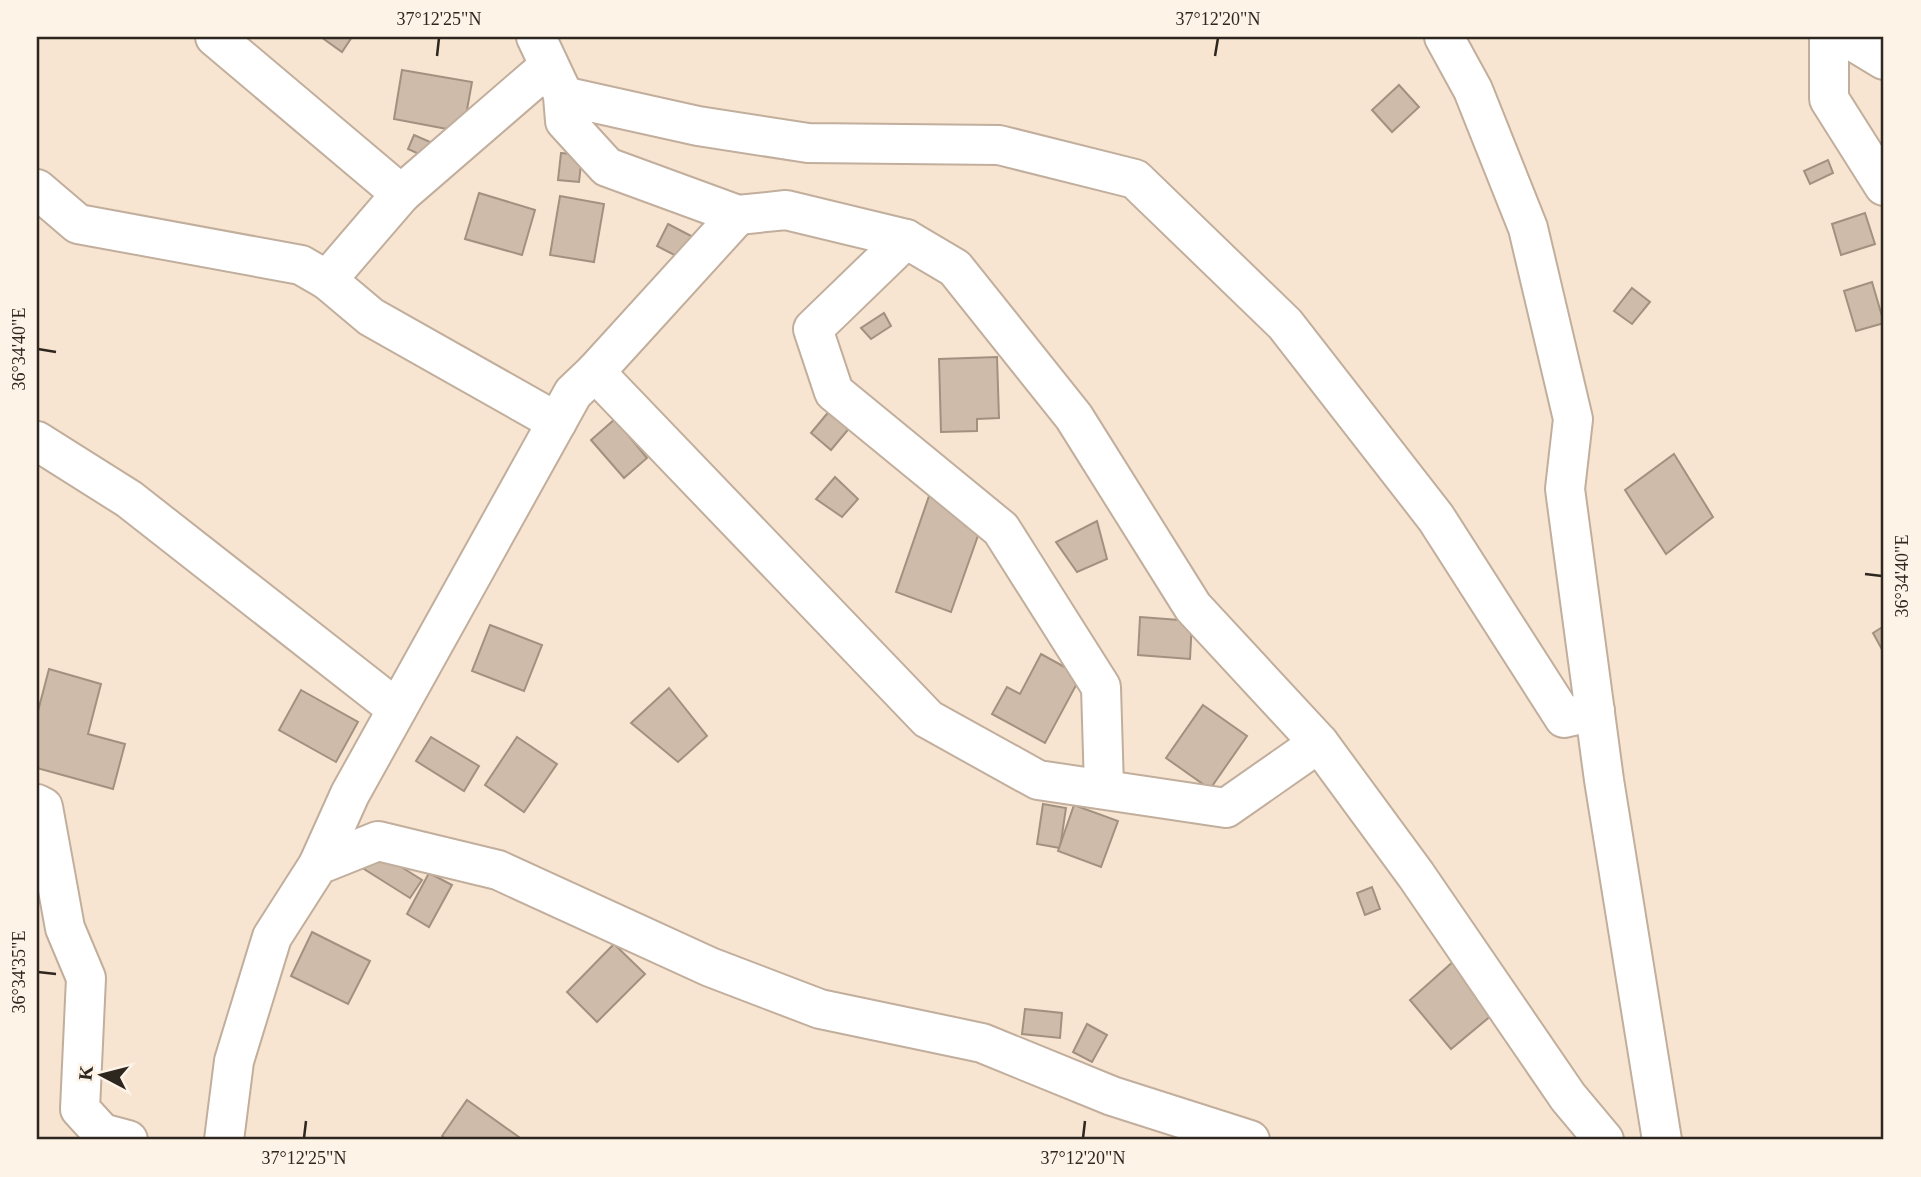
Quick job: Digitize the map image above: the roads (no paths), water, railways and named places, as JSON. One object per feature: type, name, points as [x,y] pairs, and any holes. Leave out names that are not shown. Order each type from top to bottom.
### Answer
[{"type":"street","points":[[215,37],[258,53],[401,194]]},
{"type":"street","points":[[1444,37],[1473,90],[1528,228],[1573,419],[1565,489],[1595,711],[1662,1140]]},
{"type":"street","points":[[1829,37],[1829,99],[1884,186]]},
{"type":"street","points":[[1846,37],[1884,60]]},
{"type":"street","points":[[549,66],[698,126],[808,143],[999,145],[1135,179],[1285,324],[1436,518],[1564,718],[1595,711]]},
{"type":"street","points":[[327,280],[401,194],[549,66]]},
{"type":"street","points":[[549,66],[565,121],[607,167],[738,215],[786,210],[906,239],[955,268],[1074,417],[1194,607],[1319,743],[1416,875],[1568,1097],[1604,1140]]},
{"type":"street","points":[[37,189],[78,224],[301,265],[327,280],[371,317],[557,422]]},
{"type":"street","points":[[224,1140],[234,1061],[272,937],[318,865],[350,794],[397,709],[573,393],[738,215]]},
{"type":"street","points":[[906,239],[813,329],[834,392],[1001,528],[1101,687],[1104,788]]},
{"type":"street","points":[[595,372],[928,719],[1038,780],[1226,808],[1319,743]]},
{"type":"street","points":[[37,441],[129,499],[397,709]]},
{"type":"street","points":[[37,804],[43,807],[65,928],[86,978],[80,1109],[102,1133],[128,1140]]},
{"type":"street","points":[[318,865],[378,841],[498,870],[698,962],[820,1009],[982,1043],[1111,1097],[1250,1140]]}]
